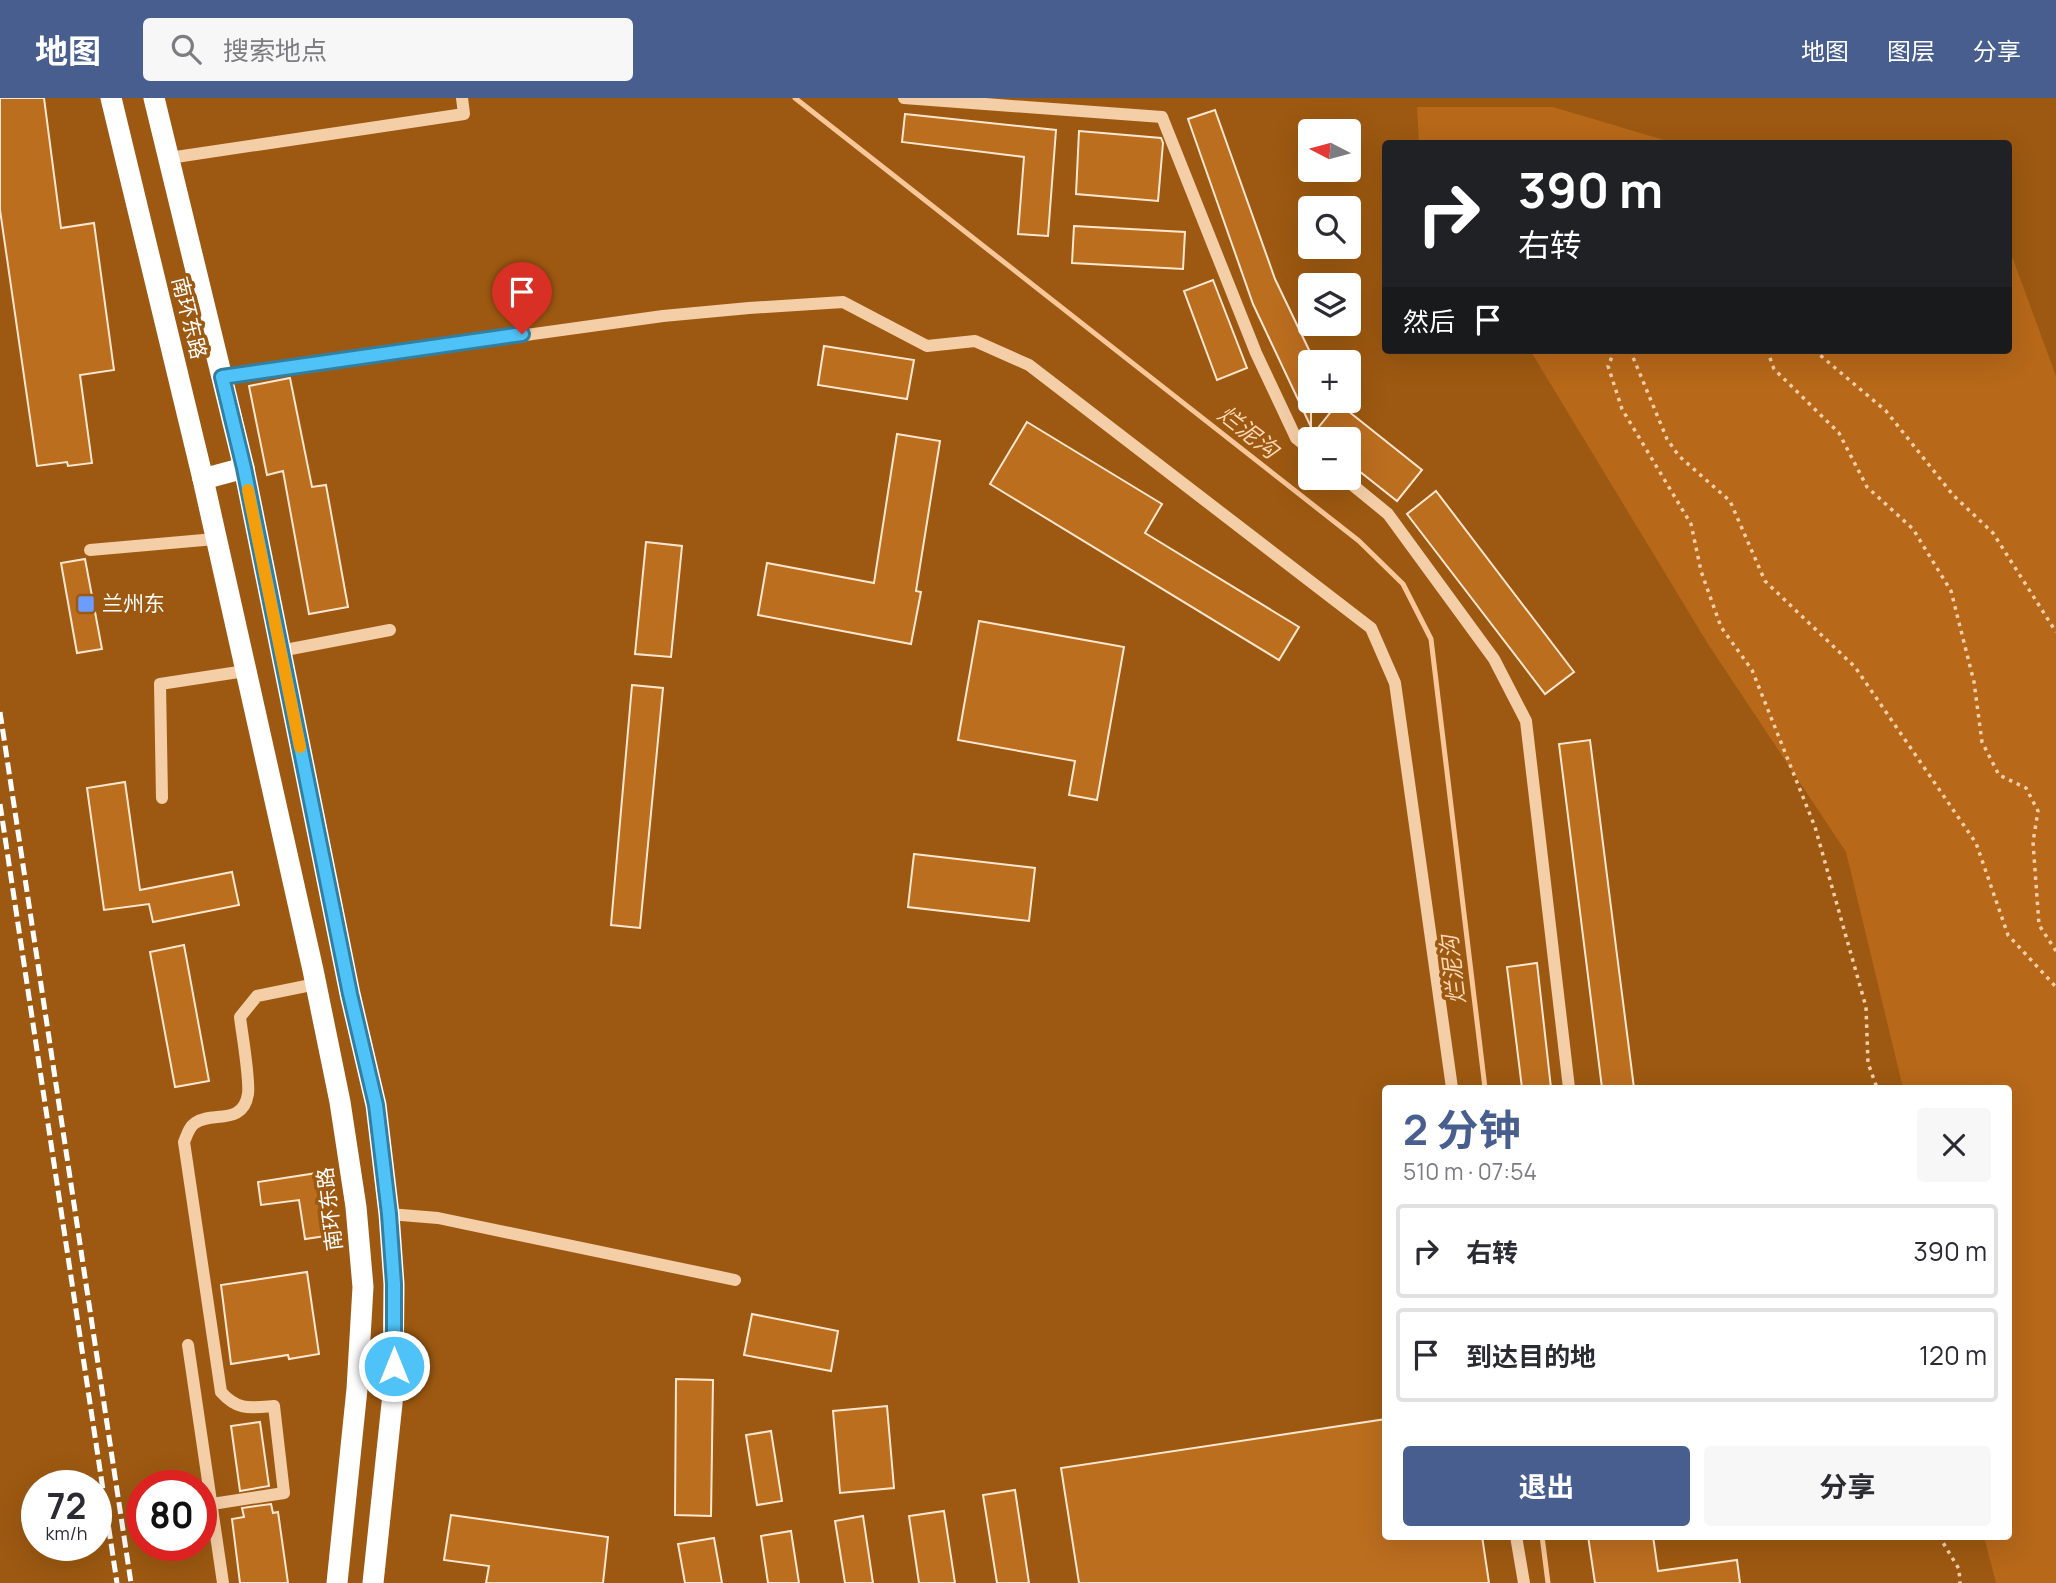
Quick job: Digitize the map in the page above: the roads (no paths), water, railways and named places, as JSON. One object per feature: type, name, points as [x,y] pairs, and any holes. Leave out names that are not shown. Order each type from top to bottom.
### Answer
[{"type":"highway","name":"南环东路","points":[[111,98],[203,479],[316,984],[340,1102],[356,1207],[363,1287],[357,1390],[337,1583]]},
{"type":"highway","name":"南环东路","points":[[155,98],[244,468],[350,994],[376,1105],[394,1284],[393,1394],[373,1583]]},
{"type":"highway","points":[[203,479],[244,468]]},
{"type":"lane","points":[[169,158],[464,114],[462,98]]},
{"type":"lane","points":[[904,98],[1162,117],[1256,353],[1298,440]]},
{"type":"lane","points":[[222,377],[663,316],[843,302],[927,346],[975,341],[1029,365],[1371,628],[1395,683],[1452,1085]]},
{"type":"lane","points":[[1359,490],[1388,514],[1494,659],[1526,721],[1569,1085]]},
{"type":"lane","points":[[90,550],[215,539]]},
{"type":"lane","points":[[280,650],[390,630]]},
{"type":"lane","points":[[162,797],[160,684],[245,671]]},
{"type":"lane","points":[[217,1503],[284,1493],[274,1406],[244,1408],[228,1401],[221,1392],[184,1142],[196,1121],[229,1116],[242,1108],[248,1093],[240,1017],[248,1006],[257,996],[316,984]]},
{"type":"lane","points":[[389,1214],[438,1218],[735,1280]]},
{"type":"lane","points":[[188,1345],[207,1470]]},
{"type":"lane","points":[[217,1540],[223,1583]]},
{"type":"lane","points":[[1517,1540],[1524,1583]]},
{"type":"waterway","name":"烂泥沟","points":[[795,98],[1359,541],[1403,584],[1431,639],[1485,1085]]},
{"type":"waterway","name":"烂泥沟","points":[[1543,1540],[1548,1583]]},
{"type":"railway","points":[[0,712],[131,1583]]},
{"type":"railway","points":[[0,804],[117,1583]]},
{"type":"place","name":"兰州东","points":[[86,604]]}]
